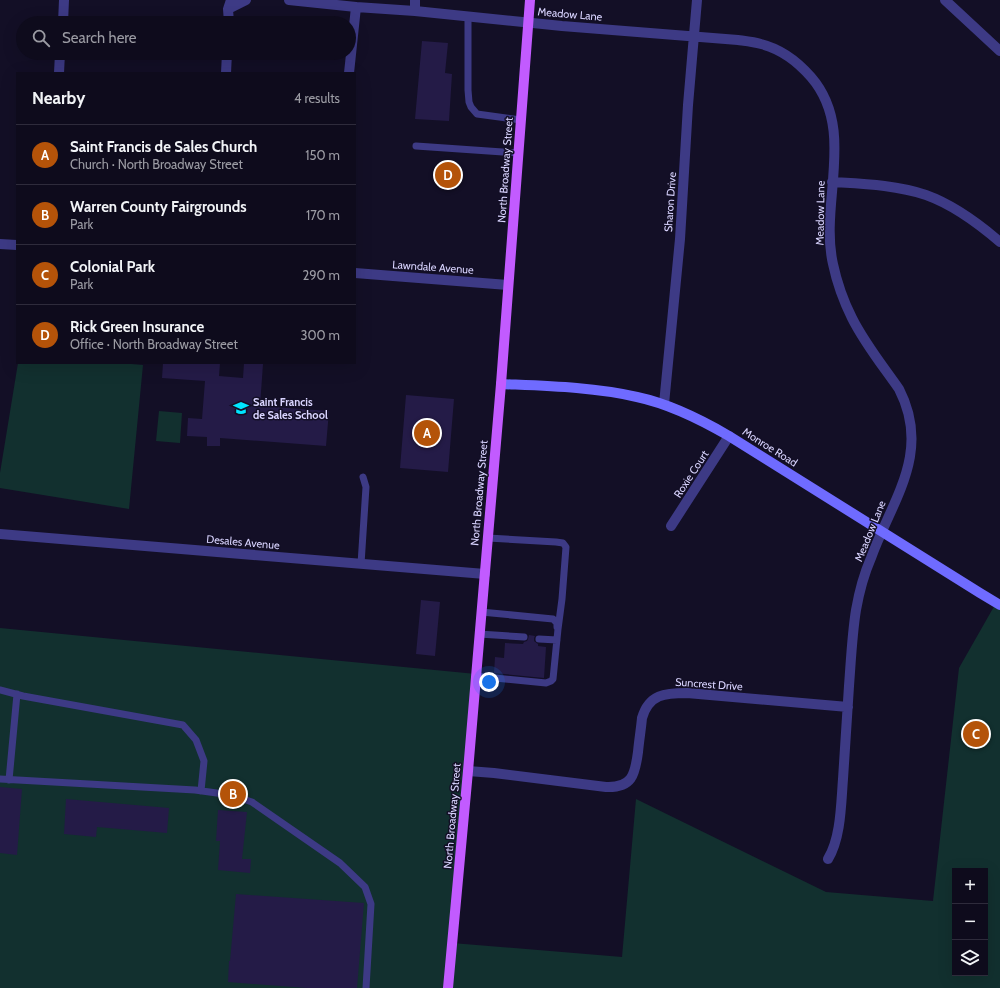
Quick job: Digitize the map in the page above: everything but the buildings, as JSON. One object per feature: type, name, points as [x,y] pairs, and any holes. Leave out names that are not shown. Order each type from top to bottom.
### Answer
[{"type":"main road","name":"North Broadway Street","points":[[448,988],[501,384],[530,0]]},
{"type":"street","points":[[63,16],[64,0]]},
{"type":"street","points":[[229,16],[230,4],[246,0]]},
{"type":"street","name":"Meadow Lane","points":[[289,0],[562,26],[738,40],[762,44],[777,50],[792,59],[804,69],[824,96],[831,116],[835,135],[830,237],[833,265],[842,295],[852,319],[870,348],[899,389],[906,404],[912,437],[910,461],[906,477],[871,558],[860,592],[856,611],[852,645],[840,811],[835,845],[828,859]]},
{"type":"street","points":[[415,12],[416,0]]},
{"type":"street","name":"Sharon Drive","points":[[664,404],[680,239],[688,105],[697,0]]},
{"type":"street","points":[[945,0],[1000,51]]},
{"type":"street","points":[[355,16],[356,7]]},
{"type":"street","points":[[59,72],[60,60]]},
{"type":"street","points":[[226,72],[227,60]]},
{"type":"street","points":[[349,72],[350,60]]},
{"type":"street","points":[[832,182],[900,188],[925,195],[940,201],[969,217],[1000,242]]},
{"type":"street","points":[[0,244],[16,245]]},
{"type":"street","name":"Lawndale Avenue","points":[[356,273],[508,285]]},
{"type":"street","name":"Monroe Road","points":[[501,384],[596,390],[638,397],[664,404],[678,410],[709,424],[730,436],[1000,605]]},
{"type":"street","name":"Roxie Court","points":[[671,526],[730,436]]},
{"type":"street","name":"Desales Avenue","points":[[0,534],[485,574]]},
{"type":"street","name":"Suncrest Drive","points":[[468,771],[606,787],[621,786],[626,784],[633,776],[636,768],[644,711],[654,698],[662,695],[687,694],[848,706]]},
{"type":"lane","points":[[468,16],[468,90],[471,107],[477,114],[521,120]]},
{"type":"lane","points":[[416,146],[519,153]]},
{"type":"lane","points":[[360,564],[366,487],[363,477]]},
{"type":"lane","points":[[475,676],[546,683],[551,681],[553,679],[562,599],[566,547],[563,543],[488,538]]},
{"type":"lane","points":[[481,612],[553,619],[558,629]]},
{"type":"lane","points":[[479,634],[524,637]]},
{"type":"lane","points":[[539,639],[557,640]]},
{"type":"lane","points":[[0,690],[183,725],[196,740],[204,760],[201,791]]},
{"type":"lane","points":[[9,780],[17,694]]},
{"type":"lane","points":[[0,780],[201,791],[231,795],[252,802],[340,863],[365,887],[371,904],[366,988]]},
{"type":"green space","points":[[18,364],[143,365],[129,509],[0,488],[0,473]]},
{"type":"green space","points":[[159,411],[182,413],[180,443],[156,441]]},
{"type":"green space","points":[[996,603],[1000,605],[1000,988],[0,988],[0,628],[476,674],[452,943],[622,957],[636,799],[826,892],[933,901],[959,668]]},
{"type":"place","name":"Rick Green Insurance","points":[[448,175]]},
{"type":"place","name":"Saint Francis de Sales School","points":[[241,408]]},
{"type":"place","name":"Saint Francis de Sales Church","points":[[427,433]]},
{"type":"place","name":"Colonial Park","points":[[976,734]]},
{"type":"place","name":"Warren County Fairgrounds","points":[[233,794]]}]
